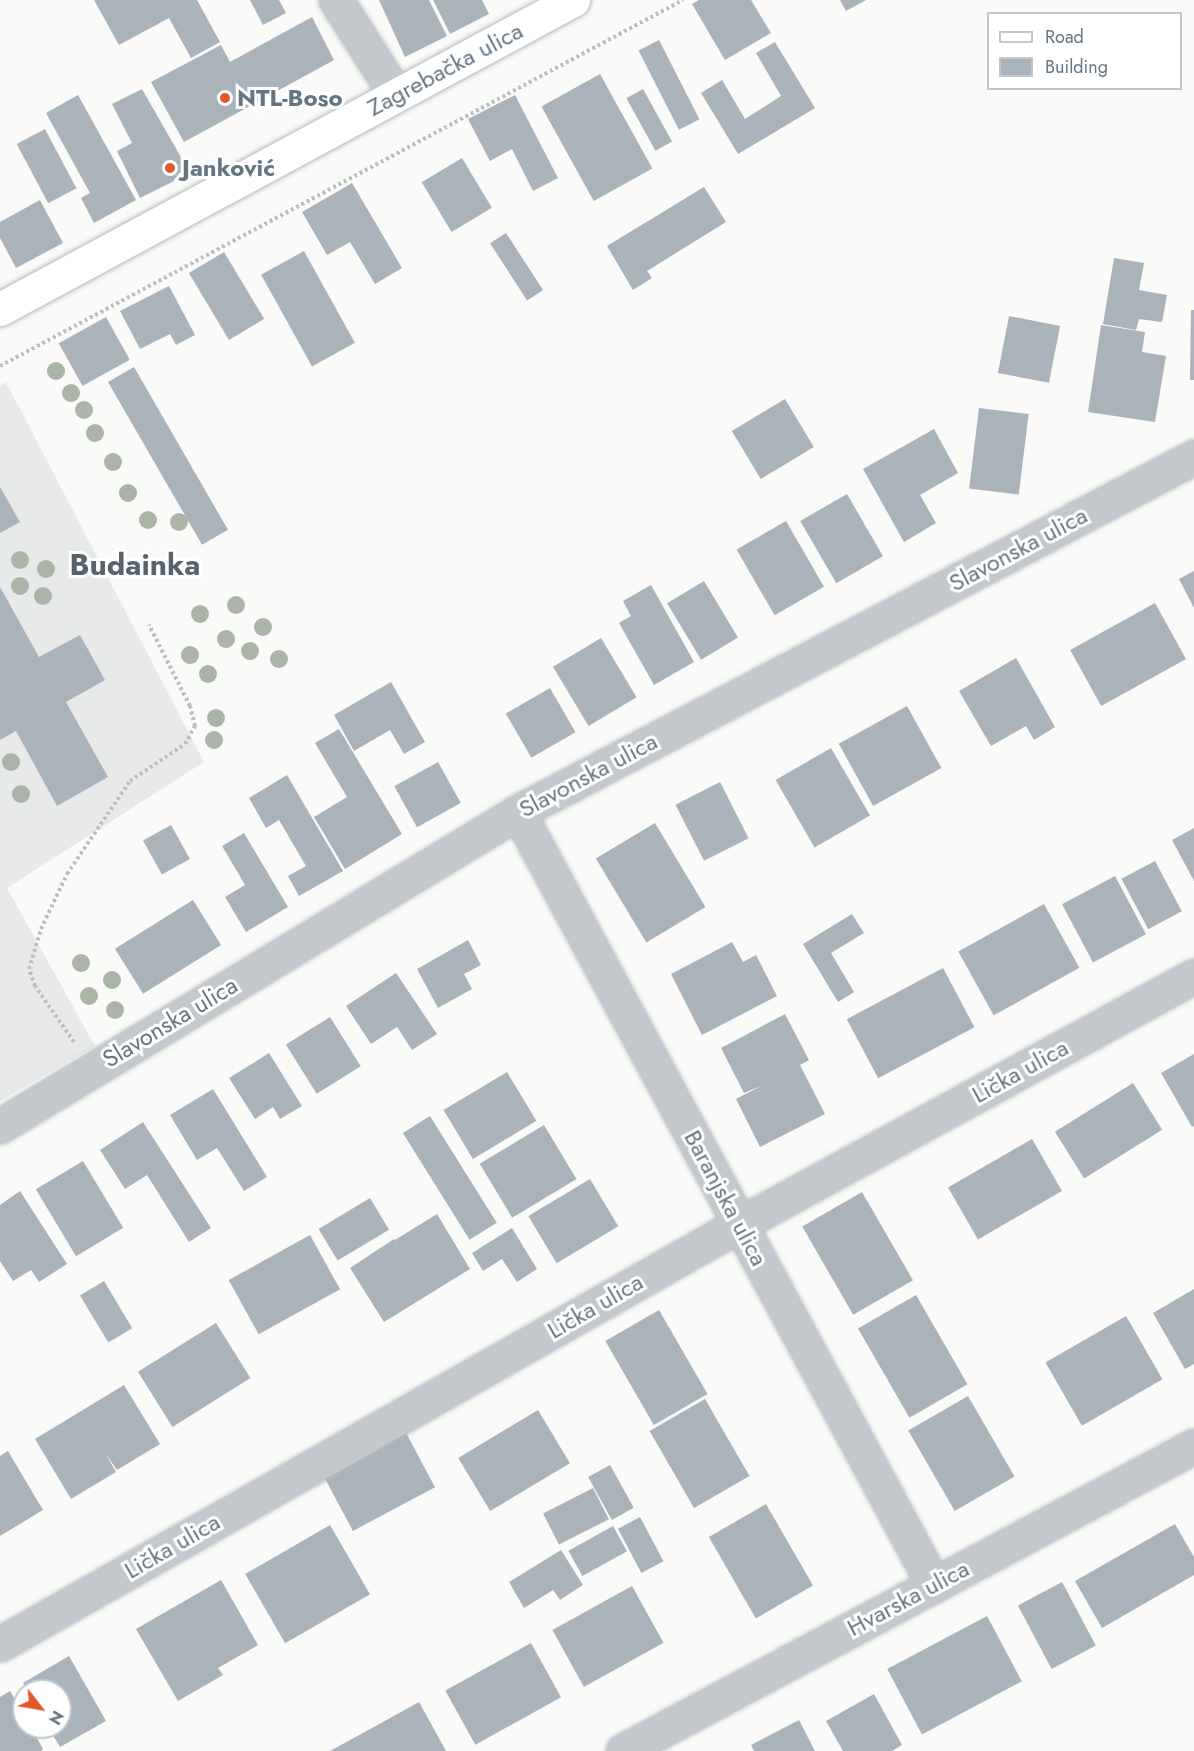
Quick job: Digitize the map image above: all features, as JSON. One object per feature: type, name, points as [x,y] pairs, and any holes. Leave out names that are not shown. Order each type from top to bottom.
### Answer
[{"type":"main road","name":"Zagrebačka ulica","points":[[0,309],[573,0]]},
{"type":"street","points":[[336,0],[396,95]]},
{"type":"street","name":"Slavonska ulica","points":[[0,1125],[518,812],[1194,457]]},
{"type":"street","name":"Baranjska ulica","points":[[518,812],[933,1585]]},
{"type":"street","name":"Lička ulica","points":[[0,1644],[740,1224],[1194,976]]},
{"type":"street","name":"Hvarska ulica","points":[[623,1751],[1194,1446]]},
{"type":"path","points":[[0,366],[683,0]]},
{"type":"path","points":[[92,1070],[35,986],[29,969],[54,895],[106,814],[130,781],[185,744],[195,726],[190,706],[149,625]]},
{"type":"shaded area","points":[[6,382],[204,762],[7,888],[95,1046],[0,1101],[0,386]]},
{"type":"building","points":[[94,0],[197,0],[220,42],[191,58],[169,18],[119,45]]},
{"type":"building","points":[[250,0],[279,0],[286,13],[263,25]]},
{"type":"building","points":[[379,0],[429,0],[447,36],[405,57]]},
{"type":"building","points":[[433,0],[482,0],[489,14],[450,34]]},
{"type":"building","points":[[699,0],[751,0],[771,33],[725,60],[692,4]]},
{"type":"building","points":[[840,0],[866,0],[846,11]]},
{"type":"building","points":[[312,17],[334,60],[184,142],[151,82],[221,45],[230,62]]},
{"type":"building","points":[[659,40],[699,119],[679,130],[639,50]]},
{"type":"building","points":[[775,42],[815,108],[738,154],[701,93],[722,80],[745,119],[781,96],[756,53]]},
{"type":"building","points":[[600,74],[652,168],[594,201],[541,106]]},
{"type":"building","points":[[142,89],[190,173],[140,198],[117,151],[132,143],[112,104]]},
{"type":"building","points":[[643,89],[672,141],[655,151],[626,98]]},
{"type":"building","points":[[78,95],[136,200],[94,223],[81,198],[90,193],[46,113]]},
{"type":"building","points":[[515,95],[558,178],[533,191],[512,149],[490,161],[468,119]]},
{"type":"building","points":[[45,129],[76,188],[48,203],[17,144]]},
{"type":"building","points":[[462,158],[492,208],[452,232],[422,182]]},
{"type":"building","points":[[352,183],[402,268],[375,284],[350,242],[327,255],[302,212]]},
{"type":"building","points":[[704,187],[726,222],[647,271],[652,278],[633,290],[607,246]]},
{"type":"building","points":[[40,200],[63,243],[16,268],[0,238],[0,222]]},
{"type":"building","points":[[506,233],[543,290],[527,300],[490,243]]},
{"type":"building","points":[[304,251],[355,343],[312,367],[261,275]]},
{"type":"building","points":[[224,252],[264,319],[229,340],[189,273]]},
{"type":"building","points":[[1114,258],[1144,263],[1139,290],[1167,295],[1162,322],[1139,319],[1136,330],[1103,324]]},
{"type":"building","points":[[169,286],[195,335],[176,345],[170,334],[140,349],[120,311]]},
{"type":"building","points":[[1191,310],[1194,310],[1194,380],[1190,380]]},
{"type":"building","points":[[1009,316],[1060,326],[1049,383],[998,373]]},
{"type":"building","points":[[106,317],[130,360],[83,386],[59,343]]},
{"type":"building","points":[[1101,325],[1145,332],[1142,352],[1166,356],[1155,422],[1088,412]]},
{"type":"building","points":[[134,367],[228,530],[202,545],[108,382]]},
{"type":"building","points":[[785,399],[814,447],[761,479],[732,431]]},
{"type":"building","points":[[979,408],[1029,414],[1019,494],[969,488]]},
{"type":"building","points":[[934,429],[958,473],[920,495],[936,523],[904,542],[863,469]]},
{"type":"building","points":[[0,487],[20,522],[0,533]]},
{"type":"building","points":[[847,494],[883,556],[836,583],[800,521]]},
{"type":"building","points":[[786,521],[824,587],[775,615],[737,550]]},
{"type":"building","points":[[1194,571],[1194,608],[1179,579]]},
{"type":"building","points":[[704,581],[738,638],[701,660],[667,603]]},
{"type":"building","points":[[651,585],[694,662],[654,685],[619,623],[631,616],[623,601]]},
{"type":"building","points":[[0,587],[39,657],[80,635],[105,680],[66,702],[108,777],[57,806],[16,731],[0,740]]},
{"type":"building","points":[[1155,603],[1186,659],[1101,706],[1070,650]]},
{"type":"building","points":[[601,638],[637,697],[589,726],[553,667]]},
{"type":"building","points":[[1016,658],[1055,727],[1034,740],[1026,726],[991,746],[959,691]]},
{"type":"building","points":[[391,682],[425,742],[404,754],[390,730],[354,751],[334,715]]},
{"type":"building","points":[[550,688],[576,732],[531,758],[506,714]]},
{"type":"building","points":[[907,706],[941,768],[873,806],[839,744]]},
{"type":"building","points":[[339,729],[402,834],[345,869],[314,817],[347,797],[315,743]]},
{"type":"building","points":[[831,748],[870,816],[815,848],[776,780]]},
{"type":"building","points":[[438,762],[461,803],[417,827],[394,786]]},
{"type":"building","points":[[287,775],[343,871],[299,896],[288,876],[306,866],[279,820],[266,828],[249,798]]},
{"type":"building","points":[[720,782],[749,838],[704,861],[675,805]]},
{"type":"building","points":[[655,823],[705,907],[646,943],[596,859]]},
{"type":"building","points":[[171,825],[190,859],[162,875],[143,841]]},
{"type":"building","points":[[1194,828],[1194,881],[1172,840]]},
{"type":"building","points":[[244,833],[288,907],[246,932],[225,897],[245,885],[222,846]]},
{"type":"building","points":[[1155,861],[1182,911],[1148,929],[1121,879]]},
{"type":"building","points":[[1115,876],[1146,934],[1093,962],[1062,904]]},
{"type":"building","points":[[193,900],[221,945],[143,994],[115,949]]},
{"type":"building","points":[[1044,904],[1079,968],[994,1015],[958,952]]},
{"type":"building","points":[[852,914],[864,933],[831,953],[854,992],[838,1002],[803,944]]},
{"type":"building","points":[[468,940],[481,965],[464,974],[472,989],[438,1008],[417,969]]},
{"type":"building","points":[[732,942],[743,962],[756,955],[777,996],[702,1035],[671,974]]},
{"type":"building","points":[[943,968],[974,1027],[878,1078],[847,1019]]},
{"type":"building","points":[[396,973],[437,1034],[412,1050],[397,1027],[371,1044],[346,1006]]},
{"type":"building","points":[[785,1014],[809,1060],[800,1065],[825,1114],[760,1147],[736,1099],[763,1085],[744,1093],[721,1048]]},
{"type":"building","points":[[330,1017],[361,1066],[317,1094],[286,1045]]},
{"type":"building","points":[[269,1053],[302,1106],[280,1119],[273,1107],[255,1119],[229,1078]]},
{"type":"building","points":[[1194,1054],[1194,1126],[1192,1127],[1161,1073]]},
{"type":"building","points":[[507,1072],[536,1121],[473,1159],[444,1110]]},
{"type":"building","points":[[1133,1083],[1162,1130],[1084,1178],[1055,1132]]},
{"type":"building","points":[[213,1089],[267,1177],[244,1191],[217,1148],[197,1160],[170,1115]]},
{"type":"building","points":[[430,1116],[497,1223],[470,1240],[403,1133]]},
{"type":"building","points":[[143,1122],[211,1228],[189,1242],[147,1175],[125,1189],[100,1150]]},
{"type":"building","points":[[544,1125],[576,1179],[512,1218],[480,1164]]},
{"type":"building","points":[[1032,1139],[1062,1191],[978,1239],[948,1188]]},
{"type":"building","points":[[83,1161],[123,1228],[76,1256],[36,1189]]},
{"type":"building","points":[[590,1179],[618,1226],[557,1263],[528,1216]]},
{"type":"building","points":[[20,1191],[67,1264],[39,1282],[31,1270],[13,1281],[0,1261],[0,1205]]},
{"type":"building","points":[[862,1192],[913,1280],[853,1315],[802,1226]]},
{"type":"building","points":[[370,1198],[389,1230],[338,1261],[319,1229]]},
{"type":"building","points":[[437,1214],[470,1269],[384,1322],[350,1268],[394,1239],[400,1247],[395,1240]]},
{"type":"building","points":[[512,1228],[537,1269],[517,1282],[502,1259],[483,1271],[472,1253]]},
{"type":"building","points":[[310,1235],[340,1289],[259,1334],[229,1280]]},
{"type":"building","points":[[104,1281],[132,1328],[108,1343],[80,1295]]},
{"type":"building","points":[[1194,1289],[1194,1364],[1185,1369],[1153,1313]]},
{"type":"building","points":[[916,1295],[968,1384],[909,1418],[858,1328]]},
{"type":"building","points":[[659,1310],[708,1394],[654,1425],[605,1341]]},
{"type":"building","points":[[1126,1316],[1162,1379],[1082,1426],[1045,1362]]},
{"type":"building","points":[[216,1323],[250,1378],[172,1427],[138,1372]]},
{"type":"building","points":[[124,1385],[160,1444],[117,1470],[105,1453],[116,1472],[71,1499],[35,1439]]},
{"type":"building","points":[[968,1396],[1015,1477],[955,1511],[908,1430]]},
{"type":"building","points":[[705,1399],[750,1476],[694,1508],[650,1431]]},
{"type":"building","points":[[538,1410],[570,1463],[490,1511],[458,1458]]},
{"type":"building","points":[[404,1429],[435,1487],[353,1531],[322,1473]]},
{"type":"building","points":[[8,1451],[43,1510],[0,1536],[0,1456]]},
{"type":"building","points":[[610,1465],[634,1508],[612,1520],[588,1477]]},
{"type":"building","points":[[593,1488],[609,1519],[559,1545],[543,1513]]},
{"type":"building","points":[[766,1504],[813,1585],[756,1618],[709,1537]]},
{"type":"building","points":[[640,1517],[663,1561],[641,1573],[618,1529]]},
{"type":"building","points":[[1175,1524],[1194,1557],[1194,1575],[1102,1628],[1075,1581]]},
{"type":"building","points":[[330,1525],[370,1594],[285,1643],[245,1574]]},
{"type":"building","points":[[613,1526],[627,1551],[582,1576],[568,1551]]},
{"type":"building","points":[[561,1550],[583,1585],[560,1600],[553,1590],[524,1608],[509,1582]]},
{"type":"building","points":[[221,1580],[258,1645],[218,1668],[223,1675],[178,1701],[136,1629]]},
{"type":"building","points":[[1062,1582],[1096,1646],[1052,1669],[1018,1605]]},
{"type":"building","points":[[632,1586],[664,1643],[584,1687],[552,1630]]},
{"type":"building","points":[[987,1616],[1022,1681],[922,1734],[887,1669]]},
{"type":"building","points":[[531,1643],[561,1697],[475,1745],[445,1691]]},
{"type":"building","points":[[69,1656],[106,1721],[60,1747],[55,1739],[72,1739],[72,1679],[30,1679]]},
{"type":"building","points":[[10,1691],[12,1694],[12,1739],[38,1739],[43,1749],[41,1751],[0,1751],[0,1697]]},
{"type":"building","points":[[874,1694],[902,1745],[892,1751],[843,1751],[826,1721]]},
{"type":"building","points":[[419,1702],[446,1751],[330,1751],[372,1728]]},
{"type":"building","points":[[799,1720],[815,1751],[754,1751],[751,1745]]},
{"type":"place","name":"NTL-Boso","points":[[225,98]]},
{"type":"place","name":"Janković","points":[[170,168]]},
{"type":"district","name":"Budainka","points":[[135,565]]}]
